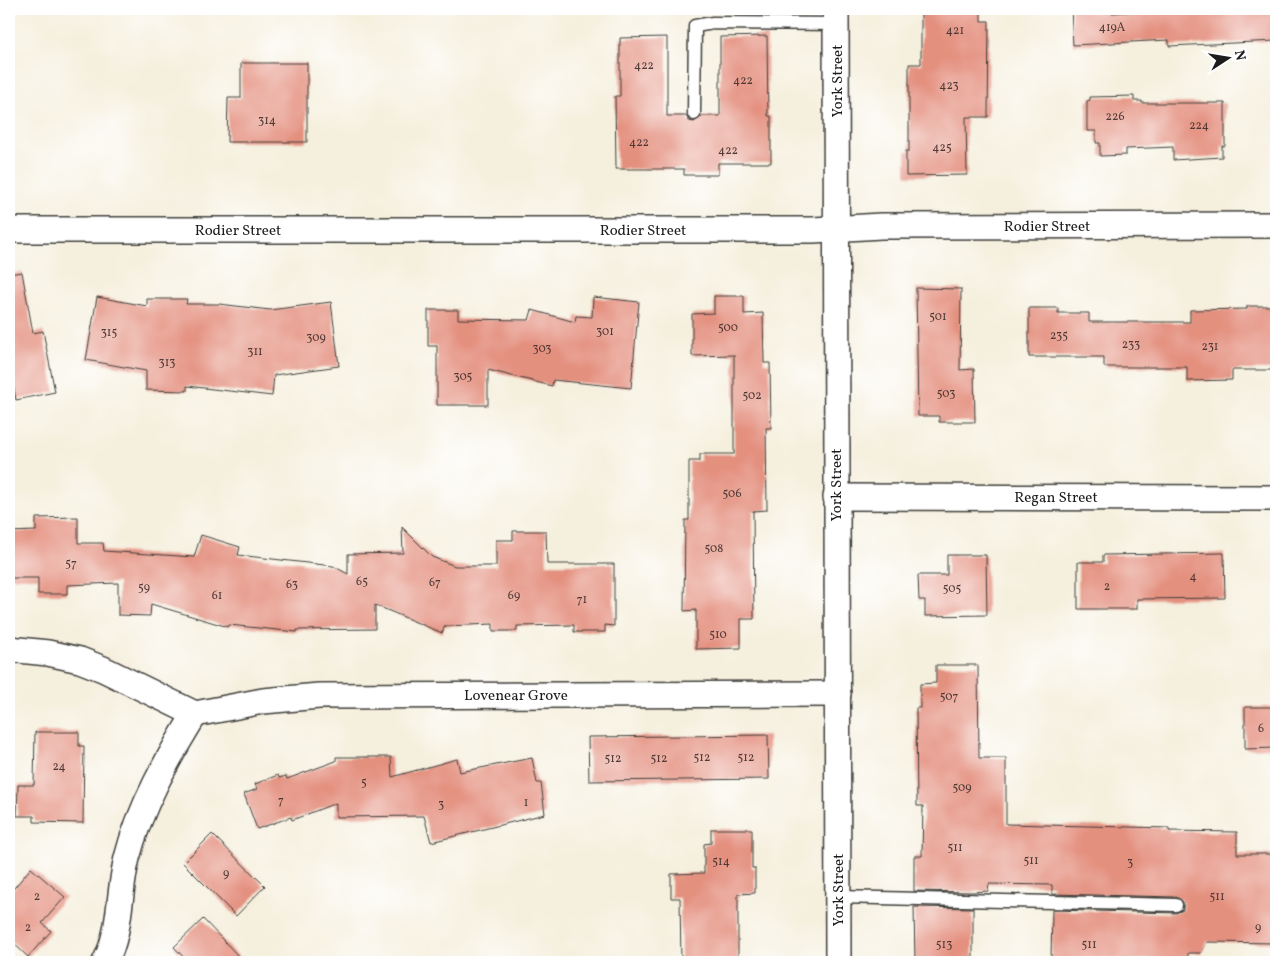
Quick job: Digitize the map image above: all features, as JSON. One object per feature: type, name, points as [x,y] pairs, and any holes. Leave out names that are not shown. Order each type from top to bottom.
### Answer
[{"type":"street","name":"York Street","points":[[837,16],[836,497],[838,962]]},
{"type":"street","name":"Rodier Street","points":[[9,230],[838,229],[891,226],[1276,225]]},
{"type":"street","name":"Regan Street","points":[[836,497],[1276,498]]},
{"type":"street","points":[[9,649],[48,653],[80,660],[196,714],[162,770],[132,841],[123,872],[115,937],[105,962]]},
{"type":"street","name":"Lovenear Grove","points":[[196,714],[263,700],[319,696],[838,694]]},
{"type":"lane","points":[[694,114],[695,26],[837,16]]},
{"type":"lane","points":[[838,897],[1176,905]]},
{"type":"building","points":[[921,9],[981,9],[981,21],[989,21],[988,117],[966,117],[967,175],[906,176],[906,151],[909,151],[909,64],[921,64]]},
{"type":"building","points":[[1071,9],[1112,9],[1112,13],[1167,9],[1276,9],[1276,41],[1169,46],[1169,40],[1073,45]]},
{"type":"building","points":[[767,36],[768,116],[771,116],[771,163],[718,163],[718,175],[684,175],[684,169],[616,169],[615,96],[620,96],[620,38],[667,37],[667,116],[686,116],[689,121],[694,122],[702,116],[720,116],[720,37]]},
{"type":"building","points":[[241,63],[307,63],[307,142],[227,142],[228,98],[241,98]]},
{"type":"building","points":[[1134,96],[1134,101],[1142,101],[1142,103],[1225,103],[1225,146],[1222,146],[1222,157],[1173,160],[1173,147],[1126,149],[1126,155],[1100,156],[1100,143],[1096,143],[1096,131],[1087,131],[1087,101],[1090,100],[1090,97]]},
{"type":"building","points":[[22,272],[33,333],[43,331],[55,392],[16,400],[9,364],[9,274]]},
{"type":"building","points":[[916,288],[961,289],[960,370],[974,369],[975,422],[939,422],[939,416],[918,416]]},
{"type":"building","points":[[714,296],[744,296],[744,314],[763,313],[764,363],[770,363],[771,428],[766,428],[767,510],[753,511],[754,619],[741,619],[741,648],[696,649],[696,610],[684,611],[685,520],[689,520],[689,461],[700,461],[700,454],[734,454],[734,355],[692,356],[692,314],[714,313]]},
{"type":"building","points":[[97,297],[147,306],[147,299],[187,299],[186,304],[219,304],[270,310],[331,302],[339,366],[274,375],[272,396],[187,386],[187,391],[146,390],[146,371],[86,360]]},
{"type":"building","points":[[593,297],[639,302],[631,388],[553,380],[552,386],[488,370],[488,405],[437,405],[437,346],[428,346],[428,310],[458,310],[458,319],[529,320],[532,310],[575,322],[576,316],[592,317]]},
{"type":"building","points":[[1247,306],[1276,306],[1276,370],[1232,370],[1232,380],[1187,381],[1187,367],[1104,367],[1104,357],[1029,357],[1029,308],[1058,308],[1058,313],[1089,313],[1089,322],[1190,322],[1190,310],[1247,309]]},
{"type":"building","points":[[78,517],[78,543],[103,543],[104,551],[194,557],[201,535],[240,547],[238,555],[333,566],[348,574],[348,554],[403,553],[402,527],[432,557],[455,566],[496,566],[496,540],[513,540],[513,531],[546,531],[547,564],[614,564],[614,626],[605,625],[605,632],[574,632],[574,625],[517,626],[517,631],[493,631],[493,624],[445,626],[442,633],[375,605],[375,629],[297,630],[297,632],[229,625],[228,627],[151,604],[150,616],[118,615],[118,583],[67,585],[67,594],[38,594],[38,578],[9,578],[9,532],[36,531],[36,518]]},
{"type":"building","points":[[1224,553],[1225,598],[1137,599],[1137,609],[1078,609],[1078,562],[1103,562],[1103,555]]},
{"type":"building","points":[[947,555],[986,555],[987,615],[925,616],[925,600],[919,600],[918,575],[947,575]]},
{"type":"building","points":[[936,665],[978,665],[979,758],[1006,758],[1006,824],[1169,828],[1169,831],[1237,832],[1237,854],[1276,854],[1276,943],[1207,942],[1201,953],[1188,953],[1188,959],[1128,960],[1128,962],[1058,962],[1058,960],[1051,960],[1052,910],[1176,913],[1183,910],[1183,902],[1176,897],[1052,894],[1052,885],[989,884],[988,891],[914,891],[914,856],[922,856],[923,806],[917,806],[916,708],[920,708],[920,684],[936,683]]},
{"type":"building","points":[[1245,707],[1276,707],[1276,748],[1245,749]]},
{"type":"building","points":[[35,732],[79,732],[79,746],[84,746],[83,823],[34,822],[34,816],[17,816],[18,785],[34,785]]},
{"type":"building","points":[[768,735],[769,779],[589,781],[588,737]]},
{"type":"building","points":[[336,757],[391,757],[392,777],[457,759],[460,772],[532,758],[537,783],[541,783],[545,814],[431,842],[424,816],[336,817],[336,803],[292,820],[291,817],[257,829],[244,794],[257,789],[255,784],[278,775],[279,778],[286,776],[287,779],[336,761]]},
{"type":"building","points":[[711,829],[752,829],[752,868],[755,868],[755,893],[738,894],[738,962],[681,962],[680,898],[671,898],[671,874],[704,873],[704,844],[711,843]]},
{"type":"building","points":[[212,834],[265,886],[236,916],[183,863]]},
{"type":"building","points":[[31,868],[65,897],[42,923],[51,931],[28,957],[9,939],[9,894]]},
{"type":"building","points":[[914,907],[973,908],[973,962],[915,962]]},
{"type":"building","points":[[203,919],[244,962],[188,962],[174,947]]}]
